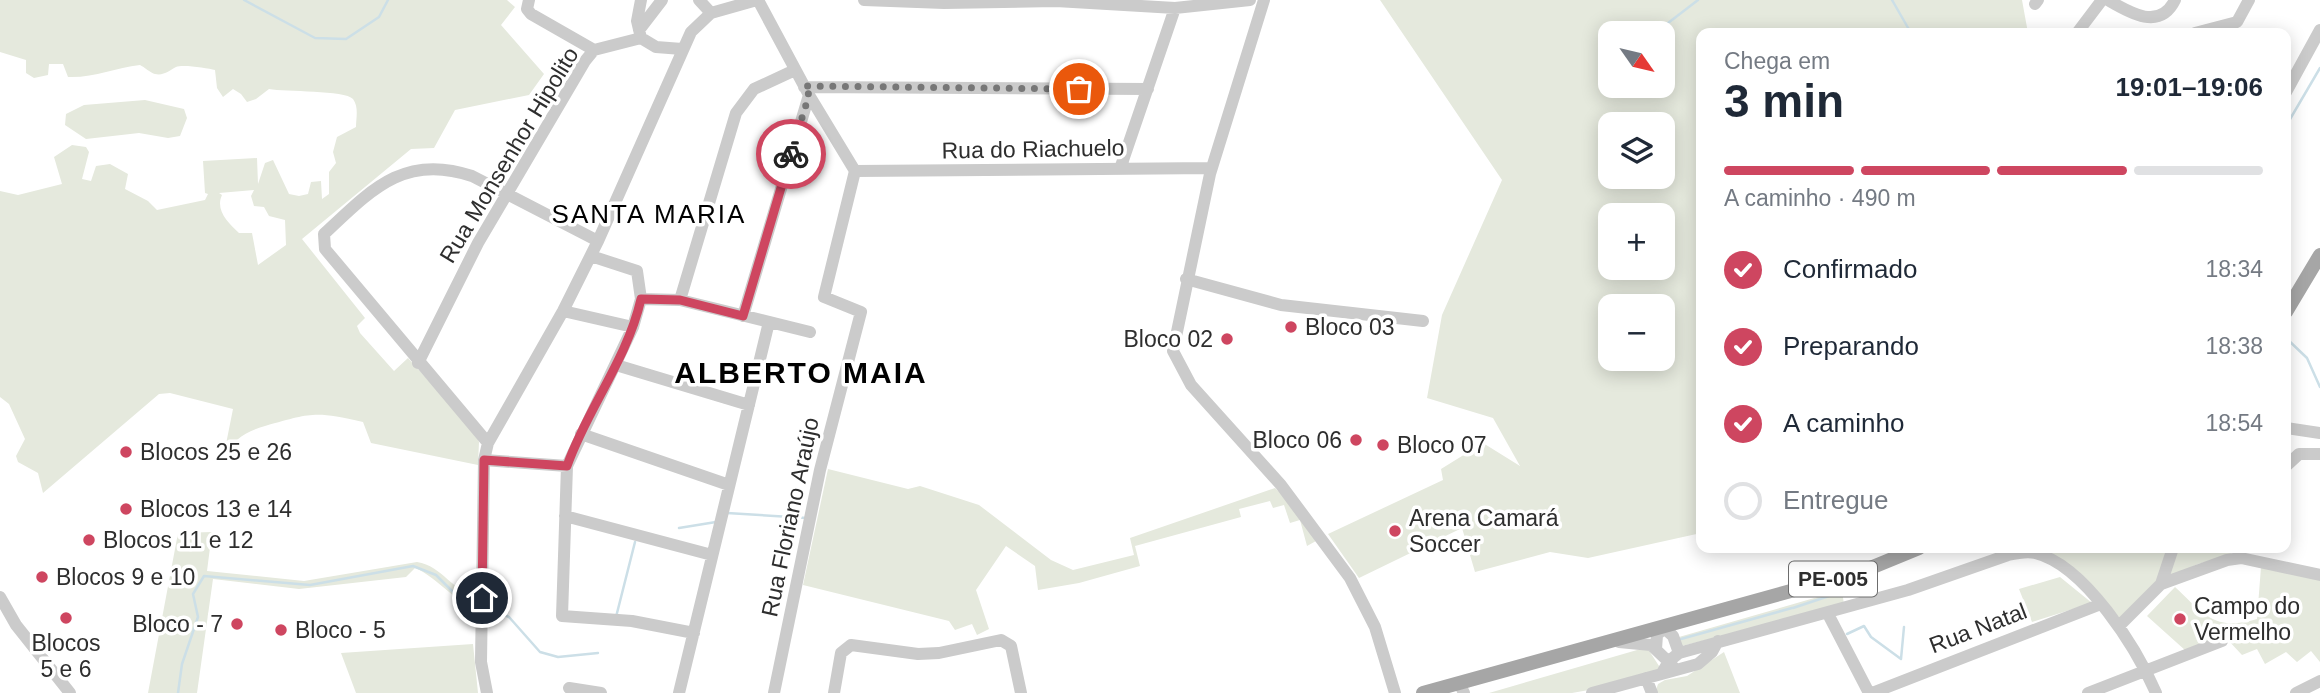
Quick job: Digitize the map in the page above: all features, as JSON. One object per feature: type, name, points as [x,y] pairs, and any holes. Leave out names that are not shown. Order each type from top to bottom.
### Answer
[{"type":"main road","points":[[2291,304],[2320,255]]},
{"type":"main road","name":"PE-005","points":[[1423,693],[1462,688],[1612,642],[1671,629],[1863,571],[1907,553]]},
{"type":"street","points":[[529,0],[527,9],[531,14],[594,50]]},
{"type":"street","points":[[641,0],[637,21],[640,34],[656,47],[682,49]]},
{"type":"street","points":[[640,34],[662,0]]},
{"type":"street","points":[[699,0],[711,13]]},
{"type":"street","points":[[487,693],[481,662],[484,460],[488,443],[564,311],[639,155],[691,33],[711,13],[757,0],[806,91],[855,171]]},
{"type":"street","points":[[864,0],[1036,1],[1175,8],[1242,0]]},
{"type":"street","points":[[1264,0],[1212,168],[1174,343],[1177,361],[1192,385],[1281,485],[1350,578],[1375,627],[1395,693]]},
{"type":"street","points":[[2081,28],[2102,0]]},
{"type":"street","points":[[2108,0],[2142,17],[2155,18],[2175,0]]},
{"type":"street","points":[[2214,28],[2237,22],[2249,0]]},
{"type":"street","points":[[1120,169],[1133,124],[1148,89],[1175,8]]},
{"type":"street","points":[[2291,83],[2320,30]]},
{"type":"street","name":"Rua Monsenhor Hipolito","points":[[418,363],[507,192],[594,50],[640,34]]},
{"type":"street","points":[[680,300],[737,113],[754,89],[795,70]]},
{"type":"street","points":[[806,91],[1148,89]]},
{"type":"street","points":[[743,316],[806,91]]},
{"type":"street","name":"Rua do Riachuelo","points":[[855,171],[1212,168]]},
{"type":"street","points":[[488,443],[418,363],[326,249],[324,234],[378,188],[412,169],[452,169],[507,192],[598,241]]},
{"type":"street","name":"Rua Floriano Araújo","points":[[774,693],[810,519],[861,312],[824,297],[855,171]]},
{"type":"street","points":[[591,256],[637,271],[641,299],[634,327],[567,466],[562,616],[632,621],[694,633]]},
{"type":"street","points":[[1186,279],[1281,305],[1423,321]]},
{"type":"street","points":[[641,299],[680,300],[810,332]]},
{"type":"street","points":[[564,311],[634,327]]},
{"type":"street","points":[[679,693],[769,322]]},
{"type":"street","points":[[617,365],[749,405]]},
{"type":"street","points":[[2291,429],[2320,433]]},
{"type":"street","points":[[581,434],[729,485]]},
{"type":"street","points":[[2291,461],[2299,454],[2320,454]]},
{"type":"street","points":[[484,460],[567,466]]},
{"type":"street","points":[[565,516],[712,555]]},
{"type":"street","points":[[1592,693],[1646,678],[1672,664],[1698,664],[1712,652],[1718,641],[1828,614],[2018,553]]},
{"type":"street","points":[[2034,553],[2054,562],[2101,604],[2119,626],[2146,670],[2156,693]]},
{"type":"street","points":[[2161,584],[2171,553]]},
{"type":"street","points":[[2119,626],[2161,584],[2237,553],[2320,575]]},
{"type":"street","points":[[0,597],[16,625],[70,693]]},
{"type":"street","name":"Rua Natal","points":[[1870,693],[2101,604]]},
{"type":"street","points":[[1828,614],[1870,693]]},
{"type":"street","points":[[1656,649],[1657,635],[1671,629],[1672,664]]},
{"type":"street","points":[[834,693],[841,653],[851,645],[918,654],[939,653],[1000,640],[1011,646],[1021,693]]},
{"type":"street","points":[[2088,693],[2222,641]]},
{"type":"street","points":[[1612,642],[1640,642],[1656,649],[1672,664]]},
{"type":"street","points":[[1646,678],[1652,693]]},
{"type":"street","points":[[2296,693],[2320,681]]},
{"type":"street","points":[[569,688],[601,693]]},
{"type":"shaded area","points":[[0,0],[507,0],[515,7],[501,25],[544,74],[529,95],[455,110],[434,148],[411,149],[302,239],[365,318],[357,326],[360,333],[394,371],[408,358],[475,432],[479,442],[478,465],[371,443],[363,422],[323,415],[293,418],[251,431],[231,446],[223,459],[233,409],[170,393],[159,394],[43,493],[38,473],[18,462],[16,456],[25,439],[9,404],[0,397],[0,191],[18,195],[62,184],[54,157],[72,145],[86,147],[89,152],[82,179],[91,181],[96,166],[110,164],[128,174],[125,189],[148,201],[157,210],[205,200],[208,194],[205,193],[203,161],[257,158],[258,184],[265,163],[273,160],[289,194],[308,194],[311,182],[321,181],[322,199],[329,194],[329,172],[336,163],[333,152],[337,137],[356,127],[357,109],[353,99],[339,94],[269,89],[247,102],[233,89],[223,97],[217,88],[215,70],[195,67],[179,66],[158,74],[140,65],[87,76],[68,77],[63,64],[49,64],[48,75],[34,78],[26,73],[26,60],[0,52]],"holes":[[[254,190],[251,196],[254,206],[264,207],[269,216],[285,220],[286,245],[258,265],[252,233],[239,233],[227,221],[221,211],[222,195],[219,193]]]},
{"type":"shaded area","points":[[1380,0],[2022,0],[2027,28],[1696,28],[1696,534],[1588,558],[1550,552],[1475,572],[1462,528],[1359,578],[1328,534],[1443,480],[1441,469],[1483,443],[1520,466],[1493,418],[1427,398],[1442,315],[1502,180]]},
{"type":"shaded area","points":[[145,100],[184,109],[187,118],[180,136],[168,138],[139,133],[86,139],[65,125],[66,114],[84,105]]},
{"type":"shaded area","points":[[828,469],[908,489],[920,486],[979,505],[1051,560],[1073,570],[1134,555],[1130,538],[1275,488],[1286,498],[1316,541],[1307,546],[1300,520],[1290,523],[1284,505],[1273,508],[1270,501],[1239,509],[1241,517],[1135,546],[1140,566],[1079,583],[1038,590],[1035,566],[1006,546],[976,590],[989,629],[977,635],[972,624],[955,630],[949,621],[803,585]]},
{"type":"shaded area","points":[[212,532],[207,571],[304,581],[417,562],[434,568],[461,590],[478,597],[479,609],[465,604],[415,568],[406,577],[299,589],[213,579],[197,693],[148,693],[178,533]]},
{"type":"shaded area","points":[[2044,553],[2169,553],[2161,579],[2120,618]]},
{"type":"shaded area","points":[[2173,553],[2232,554],[2198,564],[2165,579]]},
{"type":"shaded area","points":[[2261,567],[2320,580],[2320,662],[2311,651],[2297,662],[2286,652],[2265,664],[2257,649],[2242,655],[2227,639],[2186,651],[2147,616],[2175,587],[2202,612],[2220,622],[2257,619]]},
{"type":"shaded area","points":[[2060,577],[2092,603],[2032,622],[2019,589]]},
{"type":"shaded area","points":[[1842,590],[1844,605],[1682,646],[1679,637]]},
{"type":"shaded area","points":[[473,644],[478,693],[356,693],[341,653]]},
{"type":"shaded area","points":[[1648,649],[1661,669],[1611,686],[1572,693],[1489,693]]},
{"type":"shaded area","points":[[1724,652],[1740,693],[1655,693],[1658,684],[1687,676]]},
{"type":"waterway","points":[[244,0],[315,38],[346,39],[379,17],[388,0]]},
{"type":"waterway","points":[[1671,21],[1698,0]]},
{"type":"waterway","points":[[1892,0],[1908,28]]},
{"type":"waterway","points":[[2291,117],[2320,68]]},
{"type":"waterway","points":[[2291,343],[2307,358],[2320,387]]},
{"type":"waterway","points":[[727,513],[807,518]]},
{"type":"waterway","points":[[679,528],[716,522]]},
{"type":"waterway","points":[[616,617],[635,542]]},
{"type":"waterway","points":[[178,693],[182,664],[198,617],[193,594],[204,576],[310,585],[413,566],[436,575],[457,596],[478,604]]},
{"type":"waterway","points":[[1793,608],[1829,596]]},
{"type":"waterway","points":[[487,607],[509,617],[540,652],[558,657],[598,653]]},
{"type":"waterway","points":[[1681,639],[1792,608]]},
{"type":"waterway","points":[[1847,634],[1864,626],[1871,637],[1901,659],[1904,627]]},
{"type":"way so far","points":[[791,154],[809,95],[804,86],[1079,89]]},
{"type":"place","name":"Bloco 03","points":[[1291,327]]},
{"type":"place","name":"Bloco 02","points":[[1227,339]]},
{"type":"place","name":"Bloco 06","points":[[1356,440]]},
{"type":"place","name":"Bloco 07","points":[[1383,445]]},
{"type":"place","name":"Blocos 25 e 26","points":[[126,452]]},
{"type":"place","name":"Blocos 13 e 14","points":[[126,509]]},
{"type":"place","name":"Arena Camará Soccer","points":[[1395,531]]},
{"type":"place","name":"Blocos 11 e 12","points":[[89,540]]},
{"type":"place","name":"Blocos 9 e 10","points":[[42,577]]},
{"type":"place","name":"Blocos 5 e 6","points":[[66,618]]},
{"type":"place","name":"Campo do Vermelho","points":[[2180,619]]},
{"type":"place","name":"Bloco - 7","points":[[237,624]]},
{"type":"place","name":"Bloco - 5","points":[[281,630]]},
{"type":"district","name":"SANTA MARIA","points":[[649,214]]},
{"type":"district","name":"ALBERTO MAIA","points":[[801,373]]},
{"type":"route","points":[[482,598],[484,460],[567,466],[634,327],[641,299],[680,300],[743,316],[791,154]]}]
